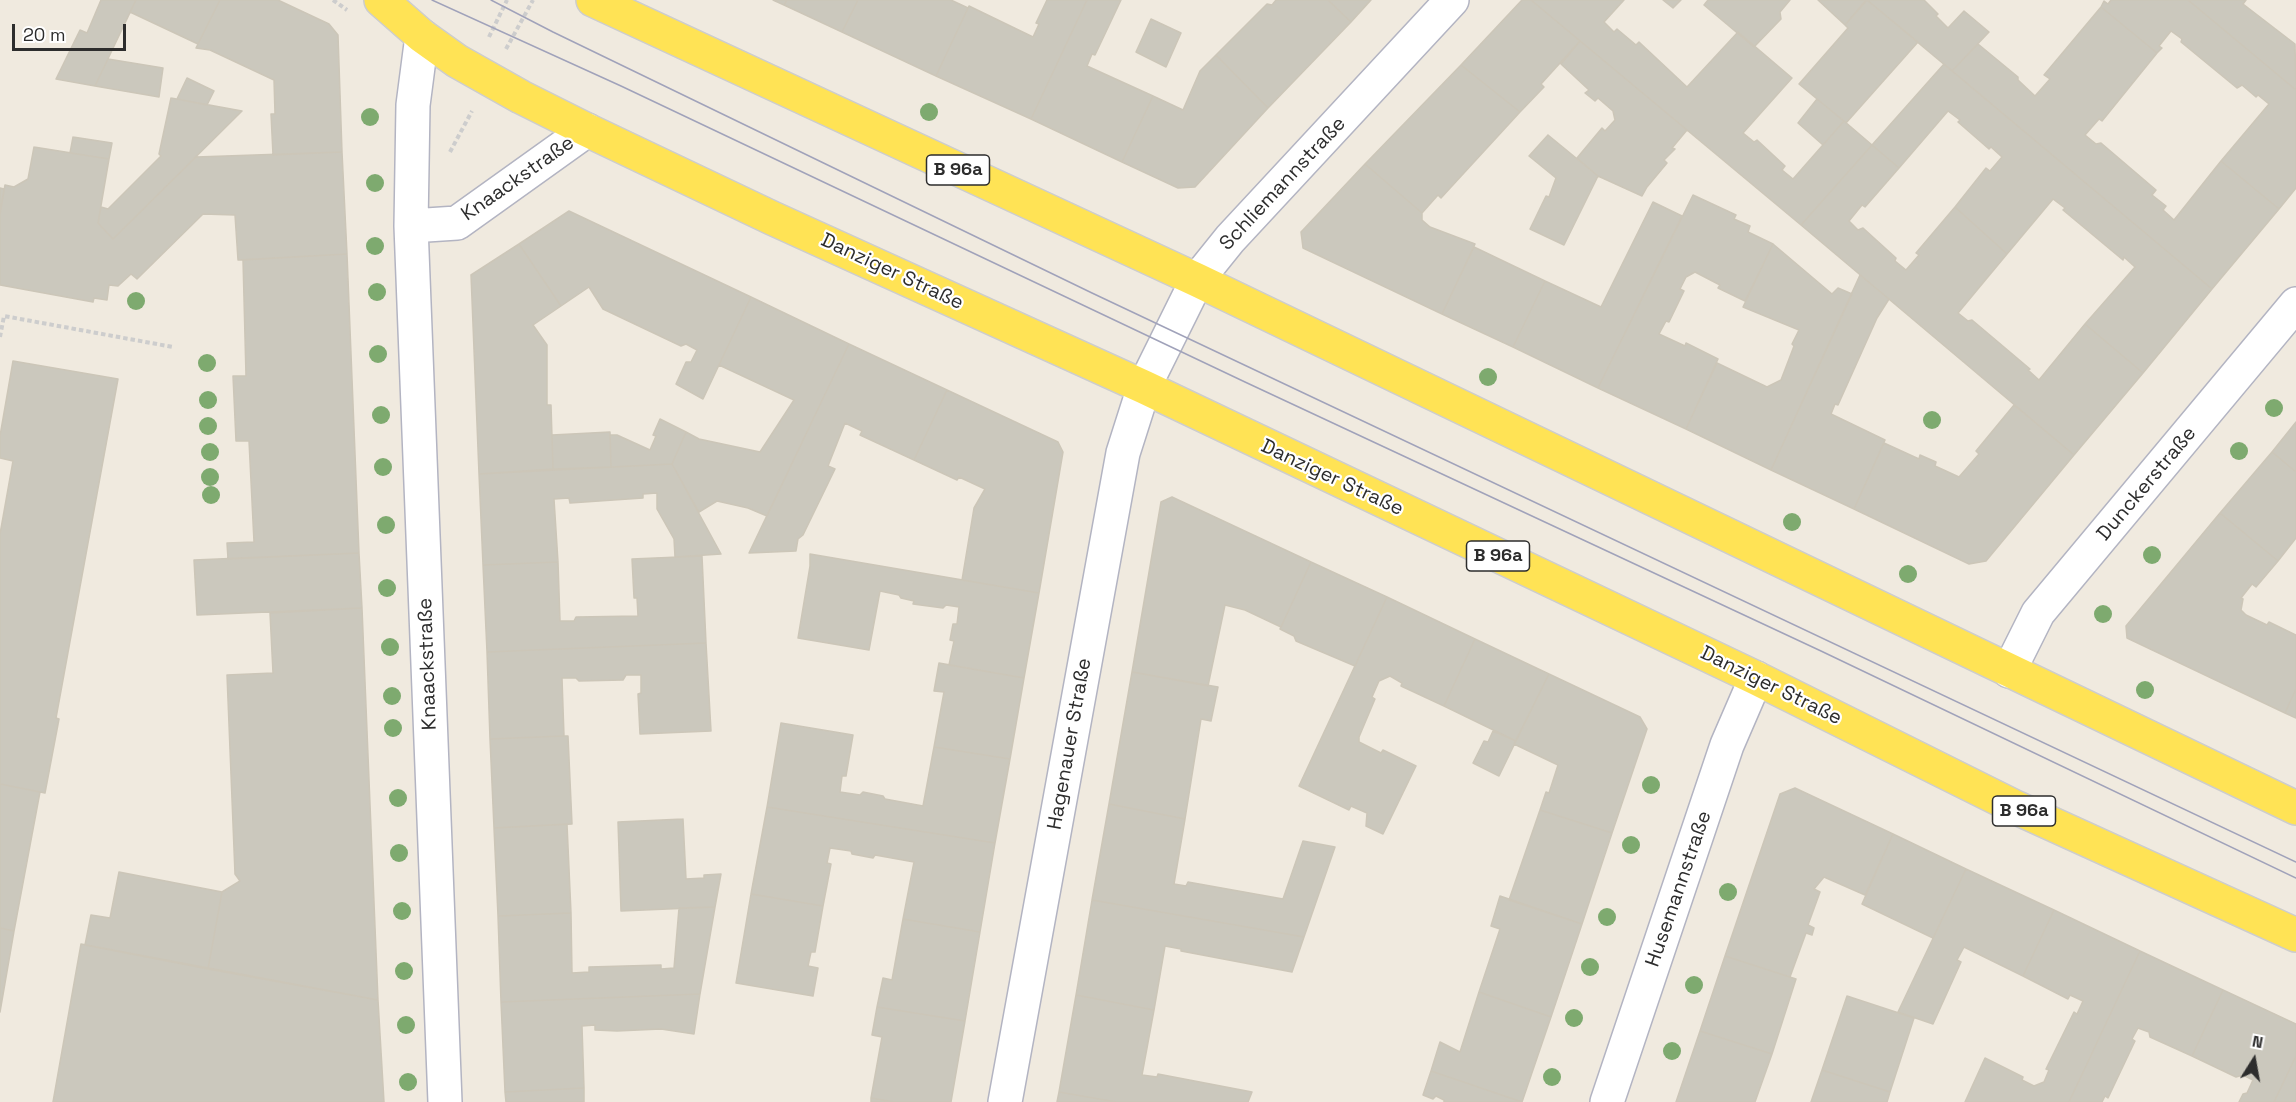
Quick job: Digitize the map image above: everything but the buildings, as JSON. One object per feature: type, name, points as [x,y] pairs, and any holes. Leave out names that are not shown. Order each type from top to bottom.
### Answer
[{"type":"main road","name":"Danziger Straße","points":[[381,0],[422,36],[457,61],[587,130],[772,218],[1144,387],[1756,678],[2017,808],[2296,935]]},
{"type":"main road","name":"B 96a","points":[[592,0],[1197,280],[2296,808]]},
{"type":"street","name":"Schliemannstraße","points":[[1144,387],[1197,280],[1230,239],[1452,0]]},
{"type":"street","name":"Knaackstraße","points":[[422,36],[413,105],[411,226],[445,1102]]},
{"type":"street","name":"Knaackstraße","points":[[411,226],[457,222],[587,130]]},
{"type":"street","name":"Dunckerstraße","points":[[2009,671],[2038,613],[2296,304]]},
{"type":"street","name":"Hagenauer Straße","points":[[1005,1102],[1123,453],[1144,387]]},
{"type":"street","name":"Husemannstraße","points":[[1607,1102],[1727,745],[1756,678]]},
{"type":"path","points":[[0,337],[4,316],[173,347]]},
{"type":"tram line","points":[[432,0],[621,86],[1245,382],[1821,651],[2296,878]]},
{"type":"tram line","points":[[491,0],[1092,293],[2296,862]]}]
